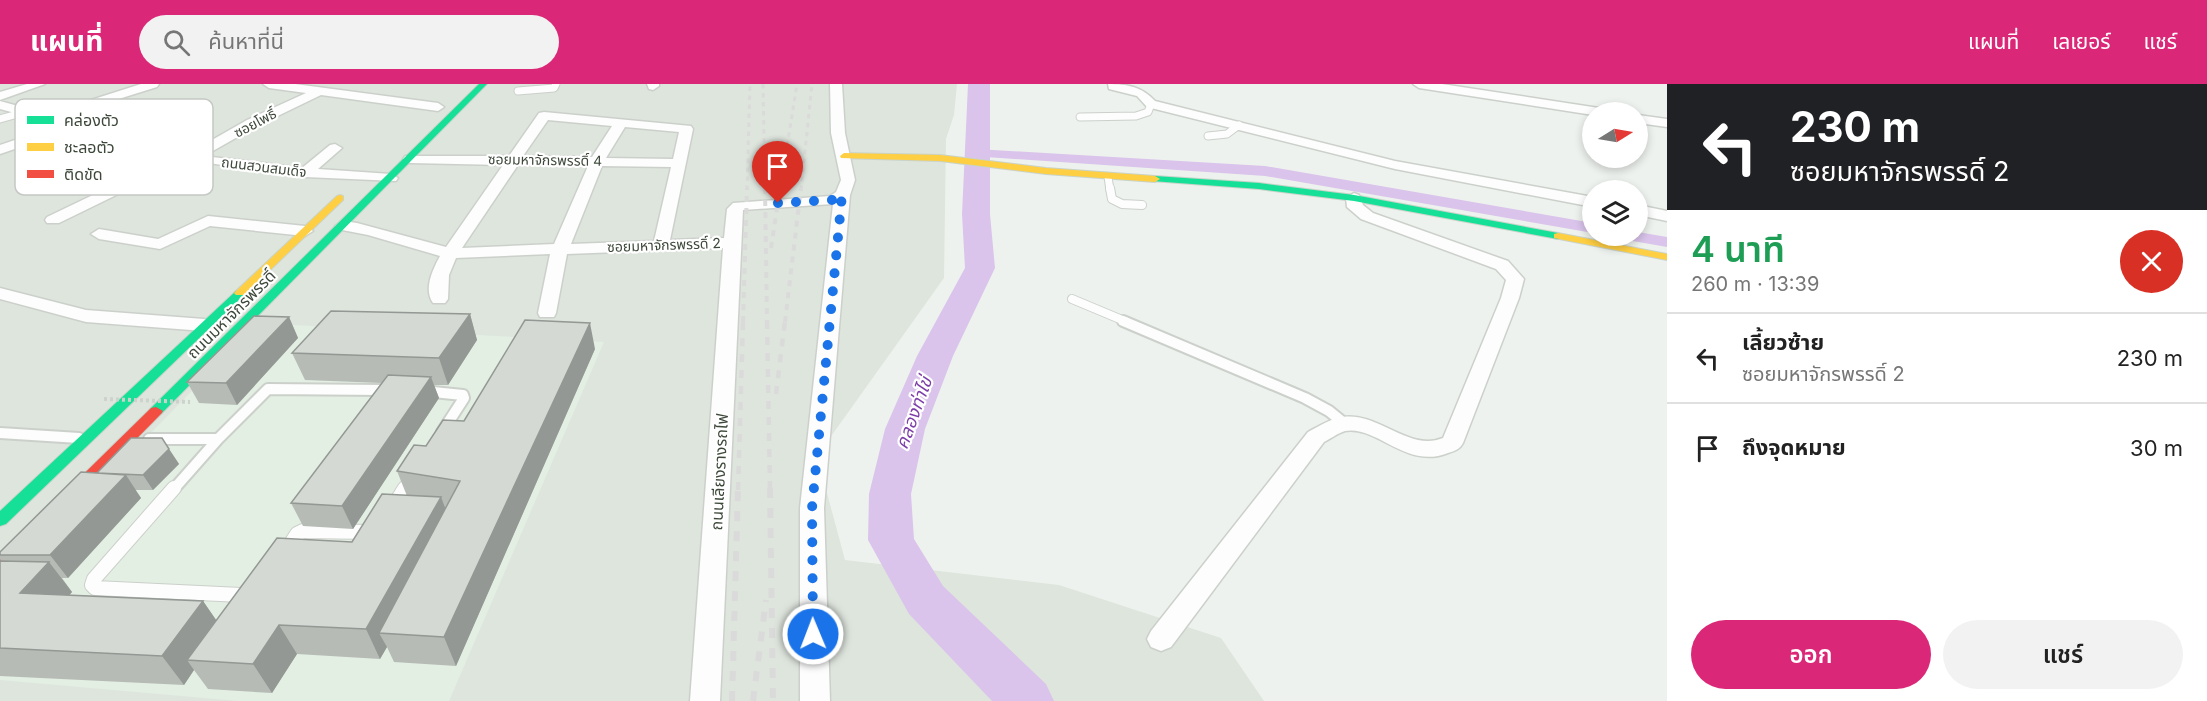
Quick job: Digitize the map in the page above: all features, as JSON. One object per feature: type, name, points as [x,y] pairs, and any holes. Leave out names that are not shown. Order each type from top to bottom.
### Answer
[{"type":"main road","name":"ถนนมหาจักรพรรดิ์","points":[[0,566],[483,84]]},
{"type":"main road","points":[[421,123],[442,103]]},
{"type":"main road","points":[[844,156],[940,158],[1108,177],[1259,186],[1354,198],[1667,257]]},
{"type":"main road","name":"ถนนมหาจักรพรรดิ์","points":[[0,520],[379,162]]},
{"type":"street","points":[[0,96],[39,84]]},
{"type":"street","points":[[106,99],[153,84]]},
{"type":"street","points":[[269,84],[442,103]]},
{"type":"street","points":[[815,701],[812,508],[842,195],[848,180],[836,116],[836,84]]},
{"type":"street","points":[[1419,84],[1582,109]]},
{"type":"street","points":[[1113,86],[1141,93],[1151,104],[1395,165],[1582,200]]},
{"type":"street","name":"ซอยโพธิ์","points":[[213,144],[319,91]]},
{"type":"street","name":"ถนนสวนสมเด็จ","points":[[0,105],[15,109]]},
{"type":"street","points":[[242,110],[267,114],[252,123]]},
{"type":"street","points":[[439,299],[437,286],[440,273],[450,254],[544,116],[686,129],[661,245]]},
{"type":"street","points":[[1648,120],[1667,123]]},
{"type":"street","points":[[547,313],[560,249],[597,161],[621,123]]},
{"type":"street","points":[[216,130],[234,133]]},
{"type":"street","points":[[0,150],[15,145]]},
{"type":"street","points":[[305,173],[335,148]]},
{"type":"street","name":"ซอยมหาจักรพรรดิ์ 4","points":[[410,159],[679,163]]},
{"type":"street","name":"ถนนสวนสมเด็จ","points":[[213,160],[305,173],[391,178]]},
{"type":"street","name":"ซอยโพธิ์","points":[[53,220],[106,195]]},
{"type":"street","name":"ซอยมหาจักรพรรดิ์ 2","points":[[343,226],[361,227],[425,249],[450,254],[732,243],[735,208],[833,200],[842,195]]},
{"type":"street","points":[[1161,639],[1317,437],[1345,424],[1359,425],[1410,447],[1428,451],[1443,449],[1452,443],[1510,298],[1515,279],[1502,265],[1367,216],[1355,207],[1354,198]]},
{"type":"street","points":[[1648,212],[1667,216]]},
{"type":"street","points":[[99,234],[162,243],[208,221],[305,231]]},
{"type":"street","name":"ถนนเลียงรางรถไฟ","points":[[705,701],[732,243]]},
{"type":"street","points":[[0,293],[86,316],[204,325]]},
{"type":"lane","points":[[518,91],[554,88],[556,84]]},
{"type":"lane","points":[[1080,117],[1136,116],[1148,112],[1151,104]]},
{"type":"lane","points":[[0,119],[15,115]]},
{"type":"lane","points":[[1208,136],[1227,134],[1239,125]]},
{"type":"lane","points":[[1108,177],[1112,199],[1122,204],[1142,205]]},
{"type":"lane","points":[[1072,299],[1305,398],[1329,411],[1345,424]]},
{"type":"lane","points":[[262,586],[241,595],[95,588],[92,585],[94,579],[218,439],[268,389],[382,390]]},
{"type":"lane","points":[[411,390],[463,395],[464,398],[438,438]]},
{"type":"lane","points":[[0,433],[85,438]]},
{"type":"lane","points":[[129,439],[218,439]]},
{"type":"lane","points":[[279,560],[301,532],[368,533],[384,521],[419,467]]},
{"type":"path","points":[[104,399],[190,402]]},
{"type":"shaded area","points":[[0,84],[957,84],[954,115],[946,139],[944,278],[817,456],[845,560],[1059,585],[1221,638],[1264,701],[0,701]]},
{"type":"shaded area","points":[[258,323],[604,342],[449,701],[238,701],[0,680],[0,588]]},
{"type":"building","points":[[331,311],[470,314],[439,358],[292,353]]},
{"type":"building","points":[[254,316],[289,317],[226,383],[187,382]]},
{"type":"building","points":[[525,320],[590,323],[444,637],[379,633],[460,481],[397,471],[414,445],[426,446],[443,420],[464,421]]},
{"type":"building","points":[[388,375],[431,377],[342,506],[291,503]]},
{"type":"building","points":[[131,438],[162,438],[169,449],[143,475],[97,473]]},
{"type":"building","points":[[81,472],[126,475],[50,555],[0,555],[0,552]]},
{"type":"building","points":[[382,494],[441,497],[366,629],[279,625],[253,664],[187,660],[277,538],[352,542]]},
{"type":"building","points":[[0,561],[49,562],[20,593],[203,601],[162,656],[0,648]]},
{"type":"waterway","name":"คลองท่าไข่","points":[[979,84],[976,214],[980,268],[935,356],[905,429],[890,494],[891,540],[926,600],[1027,701]]},
{"type":"waterway","points":[[976,153],[1265,171],[1582,226]]},
{"type":"waterway","points":[[1648,239],[1667,242]]},
{"type":"railway","points":[[747,190],[750,84]]},
{"type":"railway","points":[[763,84],[765,190]]},
{"type":"railway","points":[[780,190],[797,84]]},
{"type":"railway","points":[[801,190],[812,84]]},
{"type":"railway","points":[[743,322],[747,188]]},
{"type":"railway","points":[[765,188],[767,322]]},
{"type":"railway","points":[[771,248],[780,188]]},
{"type":"railway","points":[[785,322],[801,188]]},
{"type":"railway","points":[[738,490],[743,321]]},
{"type":"railway","points":[[767,321],[770,490]]},
{"type":"railway","points":[[776,394],[785,321]]},
{"type":"railway","points":[[732,701],[738,488]]},
{"type":"railway","points":[[770,488],[773,701]]},
{"type":"railway","points":[[753,701],[766,600]]},
{"type":"traffic: fast","points":[[156,411],[483,84]]},
{"type":"traffic: fast","points":[[1155,179],[1259,186],[1354,198],[1558,236]]},
{"type":"traffic: fast","points":[[0,520],[240,293]]},
{"type":"traffic: slow","points":[[844,156],[940,158],[1046,171],[1155,179]]},
{"type":"traffic: slow","points":[[240,293],[340,198]]},
{"type":"traffic: slow","points":[[1558,236],[1667,257]]},
{"type":"traffic: jam","points":[[0,566],[156,411]]},
{"type":"route","points":[[778,203],[833,200],[842,195],[812,508],[813,634]]}]
